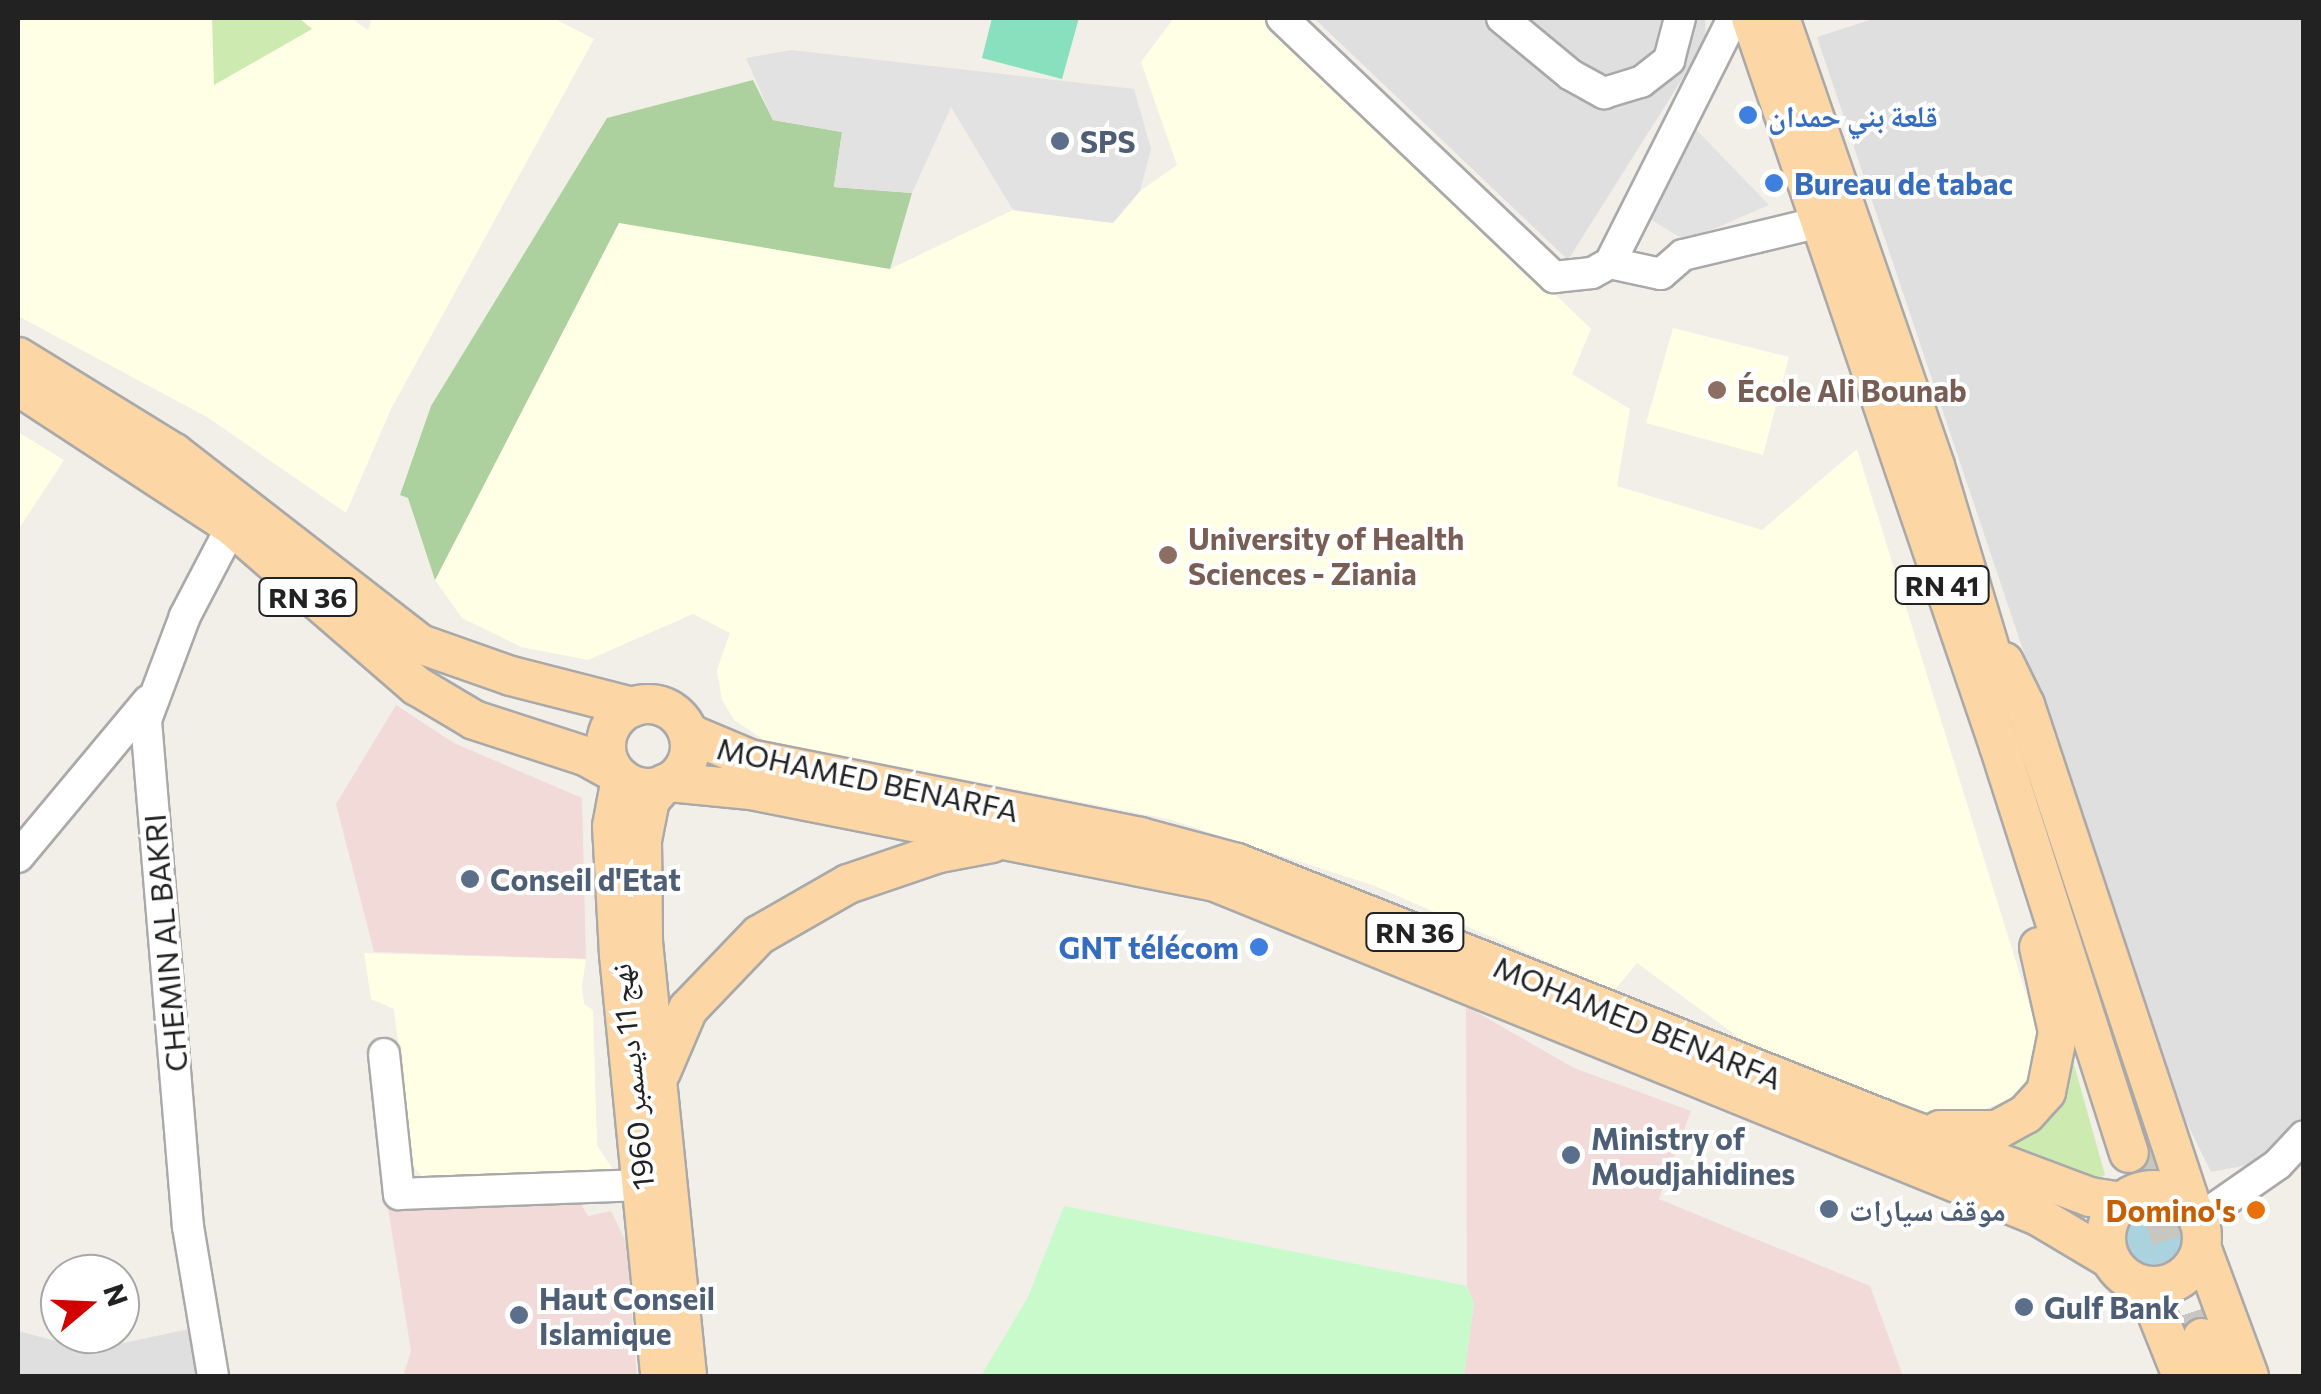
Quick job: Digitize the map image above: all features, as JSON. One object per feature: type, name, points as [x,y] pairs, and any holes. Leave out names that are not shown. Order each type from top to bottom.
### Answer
[{"type":"main road","name":"RN 41","points":[[1751,18],[1820,222],[1970,624],[2022,882],[2098,1099],[2122,1202]]},
{"type":"main road","name":"RN 41","points":[[1780,18],[2135,1151]]},
{"type":"main road","name":"RN 36","points":[[18,356],[174,453],[420,644],[511,676],[632,707]]},
{"type":"main road","name":"RN 36","points":[[18,386],[232,526],[388,665],[497,730],[584,756],[618,776]]},
{"type":"main road","name":"RN 41","points":[[1970,624],[2025,706],[2249,1376]]},
{"type":"main road","points":[[497,730],[540,730],[555,714],[546,693],[511,676]]},
{"type":"main road","points":[[662,706],[688,733],[687,761],[667,784],[642,788],[618,776],[608,736],[632,707],[662,706]]},
{"type":"main road","name":"MOHAMED BENARFA","points":[[688,733],[750,759],[1140,836],[1237,863],[1885,1120],[2090,1197],[2122,1202]]},
{"type":"main road","name":"نهج 11 ديسمبر 1960","points":[[618,776],[613,866],[660,1376]]},
{"type":"main road","name":"MOHAMED BENARFA","points":[[667,784],[750,790],[1022,840],[1242,891],[2038,1216],[2110,1259]]},
{"type":"main road","name":"نهج 11 ديسمبر 1960","points":[[667,784],[650,800],[641,860],[658,1090],[687,1376]]},
{"type":"main road","points":[[658,1090],[668,1046],[688,1009],[730,960],[786,916],[895,866],[1022,840]]},
{"type":"main road","points":[[1885,1120],[1960,1134],[1997,1130],[2026,1114],[2046,1092],[2058,1032],[2022,882]]},
{"type":"main road","points":[[2157,1190],[2197,1225],[2175,1282],[2146,1286],[2124,1277],[2110,1259],[2106,1228],[2122,1202],[2157,1190]]},
{"type":"main road","points":[[2146,1286],[2191,1352],[2202,1376]]},
{"type":"main road","points":[[2191,1352],[2217,1376]]},
{"type":"street","points":[[1282,18],[1554,277],[1592,273],[1610,263],[1733,18]]},
{"type":"street","points":[[1502,18],[1571,75],[1604,93],[1641,82],[1669,60],[1680,18]]},
{"type":"street","points":[[1610,263],[1660,274],[1683,256],[1820,222]]},
{"type":"street","name":"CHEMIN AL BAKRI","points":[[214,1376],[188,1227],[148,701],[232,526]]},
{"type":"street","points":[[18,857],[148,701]]},
{"type":"street","points":[[384,1054],[399,1194],[642,1185]]},
{"type":"street","points":[[2197,1225],[2278,1164],[2304,1136]]},
{"type":"shaded area","points":[[18,18],[351,18],[368,30],[372,18],[553,18],[594,39],[391,409],[346,513],[207,417],[18,316]]},
{"type":"shaded area","name":"University of Health Sciences - Ziania","points":[[1174,18],[1269,18],[1591,329],[1572,374],[1630,409],[1617,486],[1762,530],[1857,449],[2038,1033],[2032,1076],[2014,1098],[1974,1113],[1920,1113],[1749,1045],[1637,963],[1614,991],[1375,886],[1168,819],[764,740],[734,720],[722,700],[717,670],[730,633],[693,614],[588,660],[521,647],[462,618],[435,580],[619,222],[890,269],[1013,210],[1113,223],[1140,191],[1177,165],[1141,62]]},
{"type":"shaded area","points":[[1314,18],[1705,18],[1706,41],[1568,260]]},
{"type":"shaded area","points":[[1876,18],[2303,18],[2304,1115],[2264,1162],[2211,1172],[2172,1093],[1817,37]]},
{"type":"shaded area","name":"SPS","points":[[791,50],[1134,89],[1151,149],[1140,191],[1113,223],[1013,210],[951,107],[912,193],[834,187],[842,132],[773,120],[746,58]]},
{"type":"shaded area","points":[[1684,117],[1769,205],[1686,241],[1637,211]]},
{"type":"shaded area","name":"École Ali Bounab","points":[[1673,328],[1789,357],[1763,455],[1646,423]]},
{"type":"shaded area","points":[[18,432],[64,460],[18,530]]},
{"type":"shaded area","name":"Conseil d'Etat","points":[[396,705],[454,743],[582,798],[586,959],[374,952],[336,804]]},
{"type":"shaded area","points":[[364,953],[586,959],[582,986],[584,1004],[593,1010],[597,1145],[612,1168],[584,1183],[432,1188],[413,1166],[394,1009],[371,999]]},
{"type":"shaded area","name":"Ministry of Moudjahidines","points":[[1466,1006],[1574,1068],[1691,1111],[1659,1199],[1870,1286],[1903,1376],[1464,1376],[1474,1303],[1467,1286]]},
{"type":"shaded area","name":"Haut Conseil Islamique","points":[[577,1198],[588,1216],[611,1211],[626,1242],[637,1376],[403,1376],[411,1351],[387,1202]]},
{"type":"shaded area","points":[[194,1328],[198,1376],[18,1376],[18,1331],[40,1337],[40,1354],[140,1354],[140,1339]]},
{"type":"green space","points":[[212,18],[299,18],[312,29],[214,85]]},
{"type":"green space","points":[[992,18],[1079,18],[1062,79],[982,58]]},
{"type":"green space","points":[[753,80],[773,120],[842,132],[834,187],[912,193],[890,269],[619,223],[435,580],[408,498],[400,495],[431,406],[607,118]]},
{"type":"green space","points":[[2072,1057],[2105,1175],[2096,1179],[2001,1147],[2051,1118]]},
{"type":"green space","points":[[1064,1206],[1467,1286],[1474,1303],[1464,1376],[981,1376],[1028,1297]]},
{"type":"water","points":[[2156,1204],[2181,1214],[2191,1239],[2181,1264],[2156,1274],[2131,1264],[2121,1239],[2131,1214]]},
{"type":"tunnel","points":[[2141,1149],[2202,1338]]},
{"type":"place","name":"قلعة بني حمدان","points":[[1748,115]]},
{"type":"place","name":"SPS","points":[[1060,141]]},
{"type":"place","name":"Bureau de tabac","points":[[1774,183]]},
{"type":"place","name":"École Ali Bounab","points":[[1717,390]]},
{"type":"place","name":"University of Health Sciences - Ziania","points":[[1168,555]]},
{"type":"place","name":"Conseil d'Etat","points":[[470,879]]},
{"type":"place","name":"GNT télécom","points":[[1259,947]]},
{"type":"place","name":"Ministry of Moudjahidines","points":[[1571,1155]]},
{"type":"place","name":"موقف سيارات","points":[[1829,1209]]},
{"type":"place","name":"Domino's","points":[[2256,1210]]},
{"type":"place","name":"Gulf Bank","points":[[2024,1307]]},
{"type":"place","name":"Haut Conseil Islamique","points":[[519,1315]]}]
